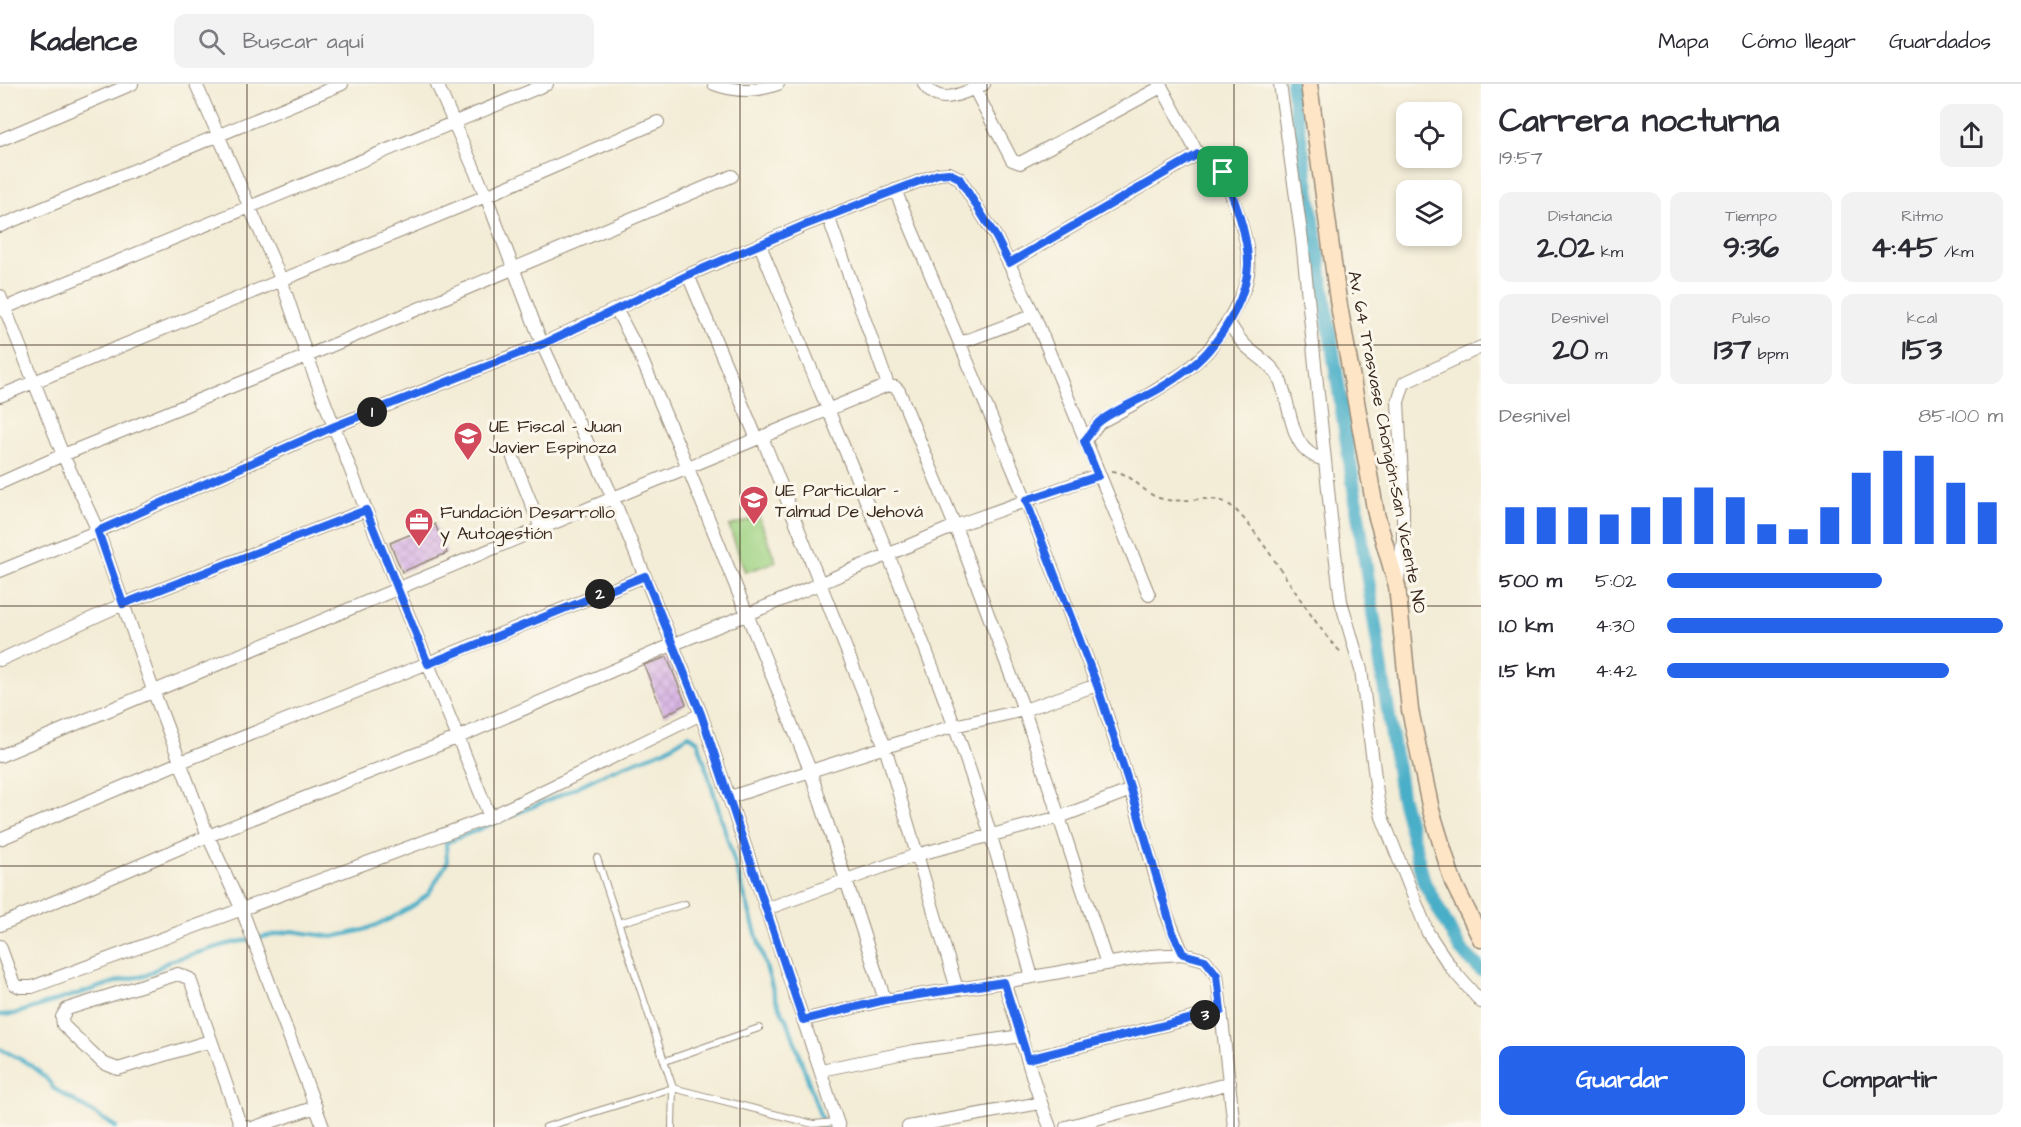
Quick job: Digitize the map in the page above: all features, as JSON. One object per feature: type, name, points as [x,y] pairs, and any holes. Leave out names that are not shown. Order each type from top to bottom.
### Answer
[{"type":"street","points":[[0,140],[132,84]]},
{"type":"street","points":[[196,84],[281,279],[307,356],[366,510],[490,817]]},
{"type":"street","points":[[0,226],[216,134],[342,84]]},
{"type":"street","points":[[437,84],[486,196],[543,344],[613,498],[701,714],[838,1125]]},
{"type":"street","points":[[323,1127],[243,910],[208,836],[153,690],[98,531],[63,455],[2,304],[249,207],[547,84]]},
{"type":"street","points":[[714,84],[729,90],[752,90],[778,84]]},
{"type":"street","points":[[924,84],[930,94],[938,98],[979,86],[1012,160],[1020,163],[1161,86],[1198,154]]},
{"type":"street","points":[[1280,84],[1302,240],[1341,601],[1361,670],[1382,817],[1428,933],[1452,969],[1481,1002]]},
{"type":"street","name":"Av. 64 Trasvase Chongón-San Vicente NO","points":[[1310,84],[1338,300],[1376,514],[1397,586],[1410,710],[1431,810],[1453,882],[1481,939]]},
{"type":"street","points":[[0,396],[486,196],[658,122]]},
{"type":"street","points":[[1009,263],[1198,154],[1218,161],[1246,242],[1249,264],[1247,279],[1241,295],[1228,321],[1208,351],[1185,372],[1099,423],[1084,441]]},
{"type":"street","points":[[0,571],[98,531],[335,426],[543,344],[688,275],[828,216],[938,174],[949,173],[959,178],[996,237],[1034,315],[1098,476],[1149,595]]},
{"type":"street","points":[[0,483],[732,176]]},
{"type":"street","points":[[895,190],[1026,500],[1097,685],[1131,790],[1166,913],[1183,954]]},
{"type":"street","points":[[828,216],[888,385]]},
{"type":"street","points":[[760,245],[888,555],[954,726],[991,835],[1032,977]]},
{"type":"street","points":[[688,275],[760,438],[885,747],[957,989]]},
{"type":"street","points":[[616,309],[639,353],[687,466],[810,770],[885,1000]]},
{"type":"street","points":[[960,343],[1034,315]]},
{"type":"street","points":[[1228,321],[1244,345],[1269,363],[1278,376],[1299,443],[1310,454],[1325,460]]},
{"type":"street","points":[[1397,586],[1403,528],[1398,402],[1404,383],[1481,347]]},
{"type":"street","points":[[0,756],[687,466],[888,385],[899,391],[955,526],[1024,710],[1107,964]]},
{"type":"street","points":[[513,458],[541,528]]},
{"type":"street","points":[[0,925],[208,836],[459,737],[955,526],[1098,476]]},
{"type":"street","points":[[0,660],[123,604],[366,510]]},
{"type":"street","points":[[0,839],[181,762],[645,576]]},
{"type":"street","points":[[730,797],[954,726],[1024,710],[1097,685]]},
{"type":"street","points":[[0,946],[14,984],[20,987],[32,987],[490,817],[701,714]]},
{"type":"street","points":[[766,909],[916,855],[1060,817],[1131,790]]},
{"type":"street","points":[[803,1020],[885,1000],[1151,956],[1183,954],[1205,960],[1217,975],[1234,1127]]},
{"type":"street","points":[[210,1041],[118,1069],[103,1064],[63,1025],[62,1017],[67,1009],[178,974],[185,975],[190,979],[240,1124],[247,1127]]},
{"type":"street","points":[[1004,982],[1022,1036],[1040,1103],[1050,1127]]},
{"type":"street","points":[[1028,1059],[1221,1011]]},
{"type":"street","points":[[821,1070],[914,1051],[1022,1036]]},
{"type":"street","points":[[1066,1127],[1230,1083]]},
{"type":"street","points":[[908,1127],[1040,1103]]},
{"type":"street","points":[[255,1127],[316,1107]]},
{"type":"lane","points":[[597,858],[673,1088],[672,1127]]},
{"type":"lane","points":[[618,922],[686,904]]},
{"type":"lane","points":[[665,1061],[759,1028]]},
{"type":"lane","points":[[546,1127],[673,1088],[813,1124],[838,1125]]},
{"type":"path","points":[[1098,476],[1109,471],[1122,472],[1157,498],[1221,501],[1230,505],[1256,535],[1315,622],[1337,649],[1361,670]]},
{"type":"green space","points":[[759,517],[776,562],[745,572],[729,526]]},
{"type":"building","name":"Fundación Desarrollo y Autogestión","points":[[435,524],[447,553],[402,572],[390,543]]},
{"type":"building","points":[[667,657],[686,704],[664,716],[644,665]]},
{"type":"waterway","points":[[1292,84],[1401,795],[1424,882],[1460,949],[1481,970]]},
{"type":"waterway","points":[[0,1015],[14,1014],[122,980],[147,975],[169,961],[228,944],[292,931],[333,937],[364,930],[388,920],[416,904],[429,893],[447,863],[446,843],[556,797],[608,772],[665,750],[689,735],[698,741],[776,1000],[789,1025],[824,1127]]},
{"type":"waterway","points":[[0,1049],[30,1065],[43,1075],[53,1088],[116,1127]]},
{"type":"place","name":"UE Fiscal - Juan Javier Espinoza","points":[[468,462]]},
{"type":"place","name":"UE Particular - Talmud De Jehová","points":[[754,526]]},
{"type":"place","name":"Fundación Desarrollo y Autogestión","points":[[419,548]]},
{"type":"route","points":[[1198,154],[1213,157],[1218,161],[1223,172],[1246,242],[1249,264],[1247,279],[1228,321],[1208,351],[1185,372],[1160,389],[1099,423],[1084,441],[1098,476],[1026,500],[1097,685],[1173,933],[1183,954],[1205,960],[1217,975],[1221,1011],[1028,1059],[1004,982],[885,1000],[803,1020],[701,714],[645,576],[428,664],[366,510],[123,604],[98,531],[335,426],[543,344],[688,275],[805,225],[938,174],[949,173],[959,178],[996,237],[1009,263],[1198,154]]}]
